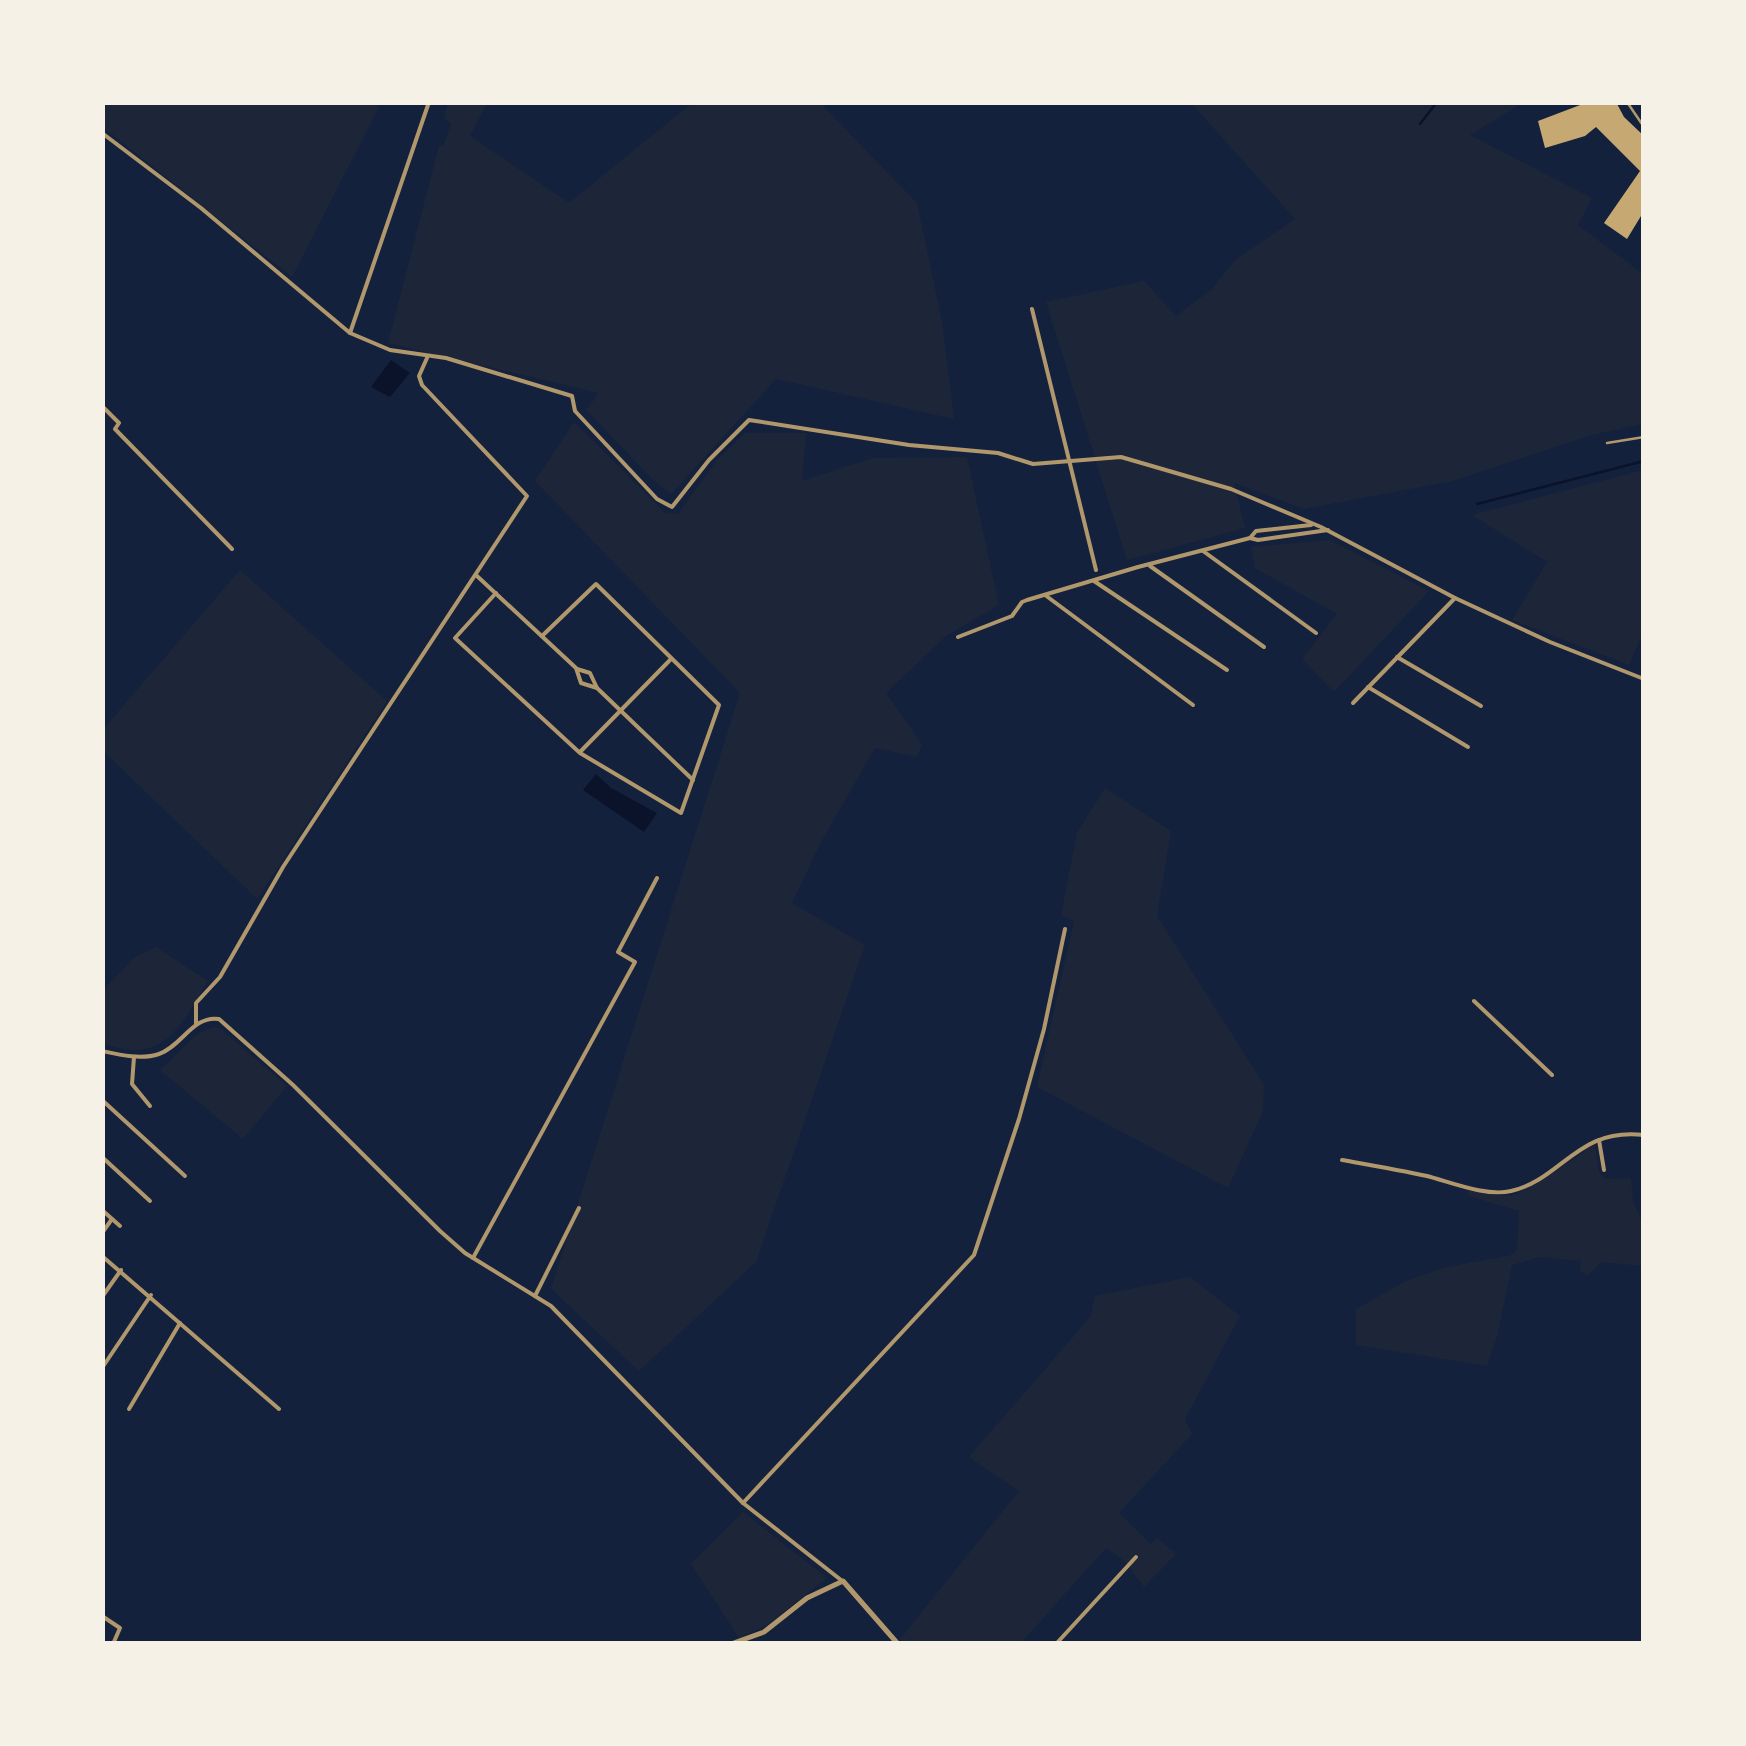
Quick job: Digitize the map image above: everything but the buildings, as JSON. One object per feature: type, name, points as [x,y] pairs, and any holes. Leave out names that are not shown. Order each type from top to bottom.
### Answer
[{"type":"street","points":[[350,333],[430,102]]},
{"type":"street","points":[[1627,102],[1644,126]]},
{"type":"street","points":[[102,133],[216,221],[350,333],[390,350],[446,358],[572,396],[575,411],[657,499],[672,507],[749,420],[909,445],[998,453],[1032,464],[1121,456],[1231,489],[1316,524],[1455,598],[1550,642],[1644,679]]},
{"type":"street","points":[[1032,309],[1096,570]]},
{"type":"street","points":[[196,1024],[196,1003],[220,977],[283,868],[527,496],[422,385],[418,376],[428,357]]},
{"type":"street","points":[[102,406],[119,423],[115,428],[232,549]]},
{"type":"street","points":[[1607,443],[1644,437]]},
{"type":"street","points":[[1250,538],[1256,531],[1316,524]]},
{"type":"street","points":[[958,636],[1005,620],[1022,602],[1148,564],[1250,538],[1328,530]]},
{"type":"street","points":[[1202,550],[1316,632]]},
{"type":"street","points":[[1148,564],[1264,646]]},
{"type":"street","points":[[477,576],[576,668],[590,674],[596,688],[693,780]]},
{"type":"street","points":[[1093,580],[1228,670]]},
{"type":"street","points":[[496,594],[454,638],[580,753],[682,813],[719,706],[596,584],[542,636]]},
{"type":"street","points":[[1044,595],[1192,704]]},
{"type":"street","points":[[1353,703],[1455,598]]},
{"type":"street","points":[[1397,657],[1480,706]]},
{"type":"street","points":[[580,753],[672,659]]},
{"type":"street","points":[[576,668],[582,683],[596,688]]},
{"type":"street","points":[[1368,687],[1468,746]]},
{"type":"street","points":[[473,1258],[634,962],[618,952],[657,878]]},
{"type":"street","points":[[743,1503],[974,1255],[1019,1119],[1044,1029],[1065,928]]},
{"type":"street","points":[[1474,1001],[1552,1074]]},
{"type":"street","points":[[102,1052],[154,1056],[166,1051],[196,1024],[210,1018],[220,1019],[440,1230],[473,1258],[551,1306],[743,1503],[843,1580],[898,1644]]},
{"type":"street","points":[[134,1056],[132,1084],[150,1106]]},
{"type":"street","points":[[102,1100],[185,1176]]},
{"type":"street","points":[[1342,1160],[1465,1188],[1506,1193],[1523,1187],[1583,1145],[1626,1132],[1644,1134]]},
{"type":"street","points":[[1599,1140],[1604,1170]]},
{"type":"street","points":[[102,1157],[150,1202]]},
{"type":"street","points":[[535,1296],[578,1208]]},
{"type":"street","points":[[102,1210],[120,1226]]},
{"type":"street","points":[[102,1233],[112,1219]]},
{"type":"street","points":[[102,1256],[279,1409]]},
{"type":"street","points":[[102,1297],[120,1270]]},
{"type":"street","points":[[102,1368],[151,1296]]},
{"type":"street","points":[[129,1409],[180,1323]]},
{"type":"street","points":[[1056,1644],[1136,1556]]},
{"type":"street","points":[[731,1644],[764,1632],[807,1598],[843,1580]]},
{"type":"street","points":[[102,1616],[120,1628],[113,1644]]},
{"type":"shaded area","points":[[102,103],[381,103],[292,277],[103,127]]},
{"type":"shaded area","points":[[448,103],[487,103],[470,136],[569,203],[692,103],[828,103],[824,107],[917,203],[942,321],[954,419],[776,379],[671,494],[586,410],[599,393],[388,343],[439,146],[443,146],[451,124],[444,118]]},
{"type":"shaded area","points":[[1191,103],[1523,103],[1470,135],[1592,198],[1578,225],[1643,274],[1643,424],[1592,435],[1452,481],[1304,509],[1234,483],[1245,528],[1127,560],[1046,302],[1144,281],[1176,316],[1212,289],[1235,260],[1295,219]]},
{"type":"shaded area","points":[[391,360],[410,373],[390,397],[371,387]]},
{"type":"shaded area","points":[[574,422],[665,513],[678,514],[717,460],[745,433],[806,433],[802,481],[872,458],[967,457],[999,605],[946,636],[886,693],[922,744],[917,757],[875,748],[820,844],[792,903],[865,945],[756,1262],[639,1371],[551,1289],[740,693],[535,481]]},
{"type":"shaded area","points":[[1643,470],[1643,632],[1629,665],[1512,620],[1547,562],[1472,515]]},
{"type":"shaded area","points":[[1330,540],[1429,591],[1334,692],[1302,659],[1337,614],[1255,568],[1251,547]]},
{"type":"shaded area","points":[[240,570],[387,701],[257,899],[103,751],[103,729]]},
{"type":"shaded area","points":[[596,774],[611,788],[657,813],[644,832],[583,790]]},
{"type":"shaded area","points":[[1105,788],[1171,831],[1157,916],[1264,1085],[1263,1111],[1228,1188],[1037,1087],[1074,921],[1061,915],[1077,833]]},
{"type":"shaded area","points":[[156,947],[208,981],[179,1026],[156,1046],[141,1050],[103,1043],[102,991],[135,957]]},
{"type":"shaded area","points":[[220,1028],[287,1086],[243,1139],[160,1070],[197,1034]]},
{"type":"shaded area","points":[[1595,1144],[1599,1172],[1606,1179],[1631,1178],[1633,1202],[1643,1223],[1643,1266],[1602,1262],[1588,1275],[1580,1272],[1581,1261],[1540,1257],[1512,1265],[1487,1366],[1356,1345],[1356,1309],[1406,1281],[1446,1267],[1509,1256],[1517,1250],[1519,1211],[1469,1196],[1467,1190],[1511,1196]]},
{"type":"shaded area","points":[[1190,1277],[1240,1316],[1185,1419],[1192,1434],[1119,1513],[1151,1544],[1157,1538],[1176,1554],[1144,1587],[1123,1560],[1106,1548],[1021,1643],[904,1644],[900,1639],[1019,1491],[969,1457],[1091,1316],[1095,1296]]},
{"type":"shaded area","points":[[743,1512],[827,1578],[767,1625],[739,1638],[691,1564]]},
{"type":"waterway","points":[[1420,124],[1437,102]]},
{"type":"waterway","points":[[1477,504],[1644,461]]}]
